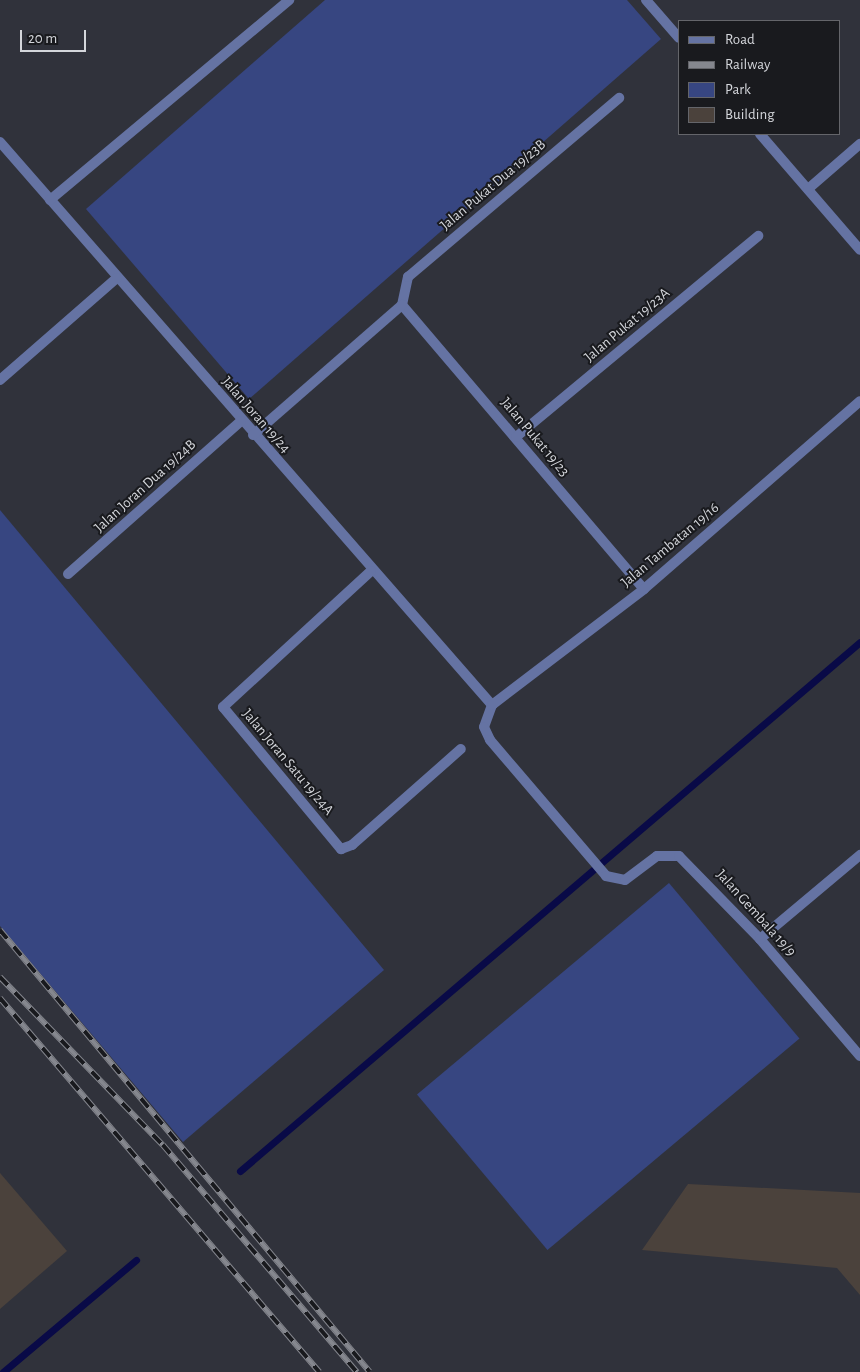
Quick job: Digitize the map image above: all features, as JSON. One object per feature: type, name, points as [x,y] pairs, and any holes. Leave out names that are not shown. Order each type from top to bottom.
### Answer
[{"type":"street","points":[[50,200],[289,0]]},
{"type":"street","points":[[646,0],[678,37]]},
{"type":"street","name":"Jalan Pukat Dua 19/23B","points":[[402,305],[408,277],[619,98]]},
{"type":"street","points":[[761,135],[860,250]]},
{"type":"street","name":"Jalan Joran 19/24","points":[[0,142],[371,570],[492,705]]},
{"type":"street","points":[[808,189],[860,144]]},
{"type":"street","name":"Jalan Pukat 19/23A","points":[[516,437],[758,236]]},
{"type":"street","points":[[0,380],[117,278]]},
{"type":"street","points":[[253,434],[402,305]]},
{"type":"street","name":"Jalan Pukat 19/23","points":[[402,305],[644,589]]},
{"type":"street","name":"Jalan Tambatan 19/16","points":[[492,705],[644,589],[860,401]]},
{"type":"street","name":"Jalan Joran Dua 19/24B","points":[[68,574],[241,421]]},
{"type":"street","name":"Jalan Joran Satu 19/24A","points":[[371,570],[223,707],[341,849],[352,845],[461,749]]},
{"type":"street","name":"Jalan Gembala 19/9","points":[[492,705],[484,727],[490,740],[606,876],[624,880],[657,856],[679,856],[760,939],[860,1056]]},
{"type":"street","points":[[760,939],[860,855]]},
{"type":"green space","points":[[325,0],[627,0],[661,39],[249,399],[86,209]]},
{"type":"green space","points":[[0,510],[384,970],[183,1142],[0,926]]},
{"type":"green space","points":[[669,883],[799,1039],[547,1250],[417,1094]]},
{"type":"building","points":[[0,1173],[67,1251],[0,1309]]},
{"type":"building","points":[[688,1184],[860,1193],[860,1295],[837,1268],[642,1250]]},
{"type":"waterway","points":[[240,1171],[860,642]]},
{"type":"waterway","points":[[3,1372],[136,1260]]},
{"type":"railway","points":[[0,930],[370,1372]]},
{"type":"railway","points":[[0,977],[163,1145],[357,1372]]},
{"type":"railway","points":[[0,998],[319,1372]]}]
